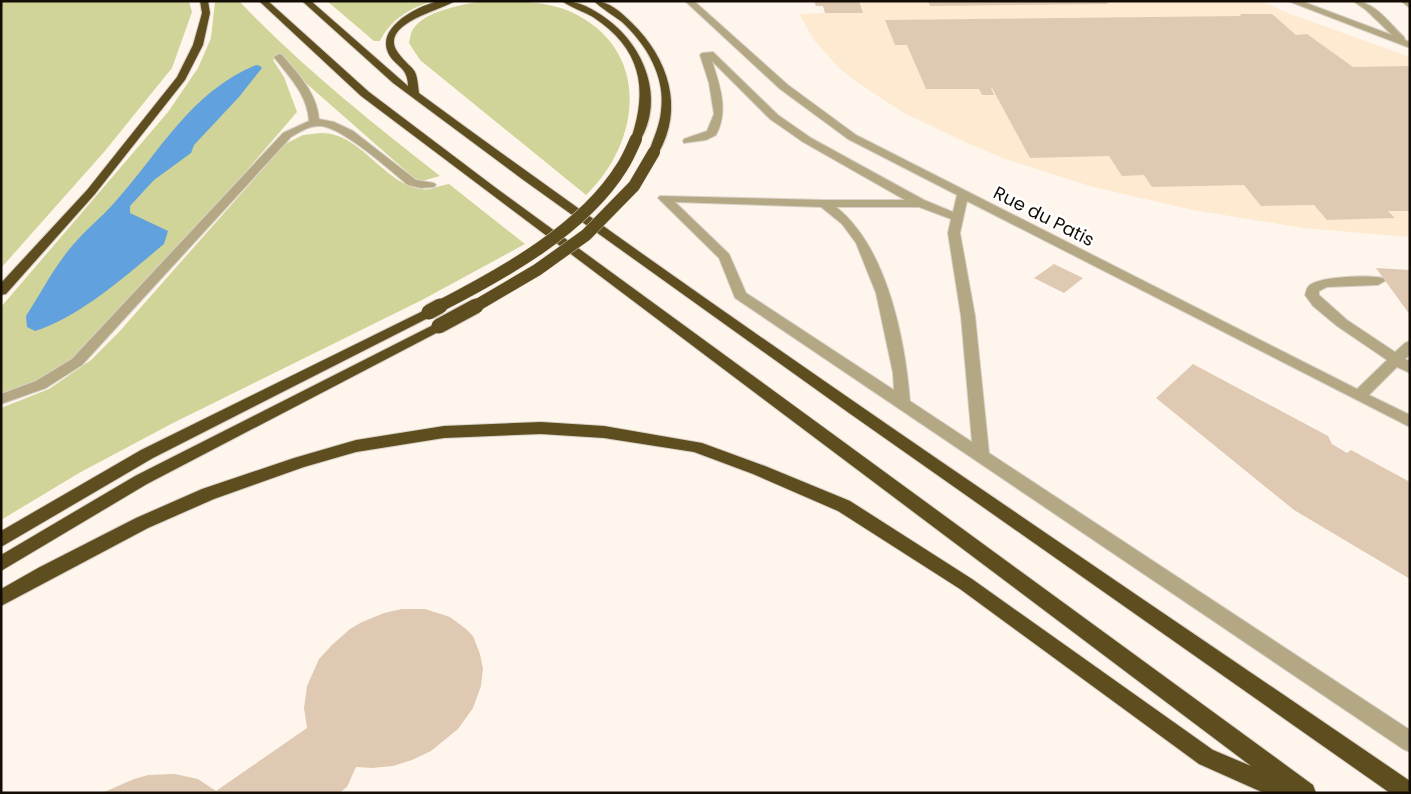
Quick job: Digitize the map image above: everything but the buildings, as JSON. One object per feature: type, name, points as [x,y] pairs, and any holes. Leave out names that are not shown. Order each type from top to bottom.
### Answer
[{"type":"highway","points":[[1,291],[91,192],[182,78],[198,45],[206,13],[204,1]]},
{"type":"highway","points":[[263,1],[365,94],[514,208],[1305,793]]},
{"type":"highway","points":[[306,1],[414,94],[526,177],[854,409],[1409,793]]},
{"type":"highway","points":[[414,94],[412,73],[393,53],[391,48],[392,37],[395,30],[409,18],[432,7],[451,1]]},
{"type":"highway","points":[[1,540],[147,454],[455,299],[541,246],[580,214],[612,182],[631,155],[644,113],[646,96],[639,64],[631,50],[609,24],[590,11],[566,1]]},
{"type":"highway","points":[[1,564],[141,480],[491,298],[537,270],[586,235],[634,186],[654,152],[667,109],[666,86],[652,52],[635,28],[598,1]]},
{"type":"highway","points":[[1,598],[44,573],[142,523],[208,494],[300,462],[356,446],[444,432],[541,428],[604,432],[696,447],[760,470],[844,506],[966,584],[1206,757],[1290,793]]},
{"type":"street","name":"Rue du Patis","points":[[689,1],[784,86],[852,137],[1410,422]]},
{"type":"street","points":[[1292,1],[1407,44]]},
{"type":"street","points":[[1357,1],[1369,8],[1407,44]]},
{"type":"street","points":[[1405,1],[1410,4]]},
{"type":"street","points":[[688,141],[702,138],[712,133],[719,114],[714,83],[705,55],[710,54],[774,117],[807,140],[920,203],[956,217]]},
{"type":"street","points":[[279,57],[308,94],[315,108],[314,122]]},
{"type":"street","points":[[1,399],[41,385],[77,362],[287,135],[314,122],[339,126],[412,183],[430,185]]},
{"type":"street","points":[[963,193],[956,217],[954,233],[968,316],[981,455]]},
{"type":"street","points":[[920,203],[824,204],[664,198],[725,257],[740,295],[902,401],[1410,742]]},
{"type":"street","points":[[824,204],[846,221],[862,243],[883,293],[900,373],[902,401]]},
{"type":"street","points":[[1378,281],[1324,283],[1313,289],[1312,295],[1322,308],[1395,360],[1410,368]]},
{"type":"street","points":[[1359,396],[1410,346]]},
{"type":"path","points":[[1,6],[4,1]]},
{"type":"shaded area","points":[[814,1],[1262,1],[1285,12],[1410,57],[1410,237],[1303,228],[1193,210],[1093,187],[1005,159],[904,113],[840,69],[814,40],[799,14],[825,13],[823,6],[816,6]]},
{"type":"green space","points":[[1,1],[189,1],[192,12],[172,68],[104,152],[1,268]]},
{"type":"green space","points":[[215,1],[239,1],[311,70],[362,114],[440,176],[422,181],[414,178],[307,84],[281,54],[273,60],[284,77],[297,112],[242,176],[79,355],[40,380],[1,393],[1,307],[168,112],[198,68],[211,38]]},
{"type":"green space","points":[[327,1],[433,1],[402,15],[384,33],[380,41],[374,41]]},
{"type":"green space","points":[[482,1],[515,1],[558,7],[569,11],[596,27],[614,47],[625,71],[630,96],[627,122],[619,148],[605,173],[586,195],[420,60],[409,43],[412,31],[424,18],[443,10]]},
{"type":"green space","points":[[321,133],[336,135],[349,141],[396,178],[408,185],[432,189],[449,184],[525,244],[422,300],[173,423],[79,473],[1,520],[1,408],[49,389],[91,360],[119,332],[285,144],[303,135]]},
{"type":"water","points":[[256,65],[262,68],[239,97],[194,145],[191,153],[154,180],[130,206],[130,213],[168,231],[164,244],[103,294],[69,316],[35,331],[27,327],[26,316],[53,271],[82,234],[105,213],[132,183],[194,107],[212,91]]}]
